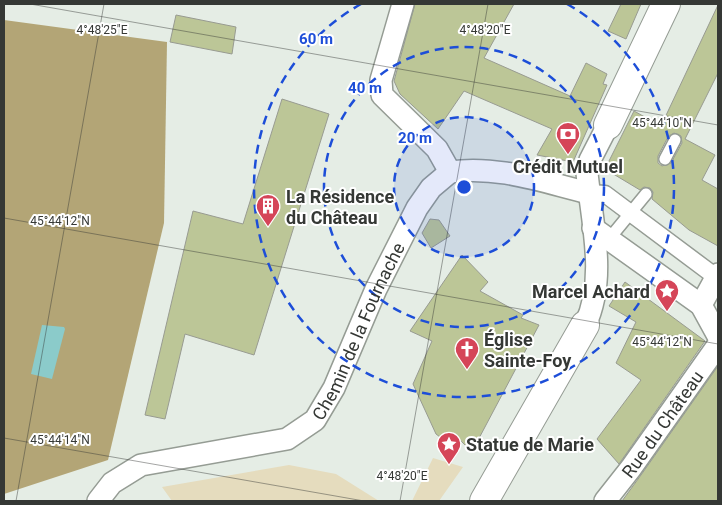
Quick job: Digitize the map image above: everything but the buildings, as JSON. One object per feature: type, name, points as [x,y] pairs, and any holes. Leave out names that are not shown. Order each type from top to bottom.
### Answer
[{"type":"main road","points":[[608,125],[666,4]]},
{"type":"main road","points":[[484,501],[585,325]]},
{"type":"street","points":[[403,4],[380,80],[382,95],[437,149],[450,172],[473,169],[588,183],[717,276],[701,305]]},
{"type":"street","points":[[585,325],[592,309],[598,279],[601,233],[588,183],[590,160],[608,125]]},
{"type":"street","name":"Chemin de la Fournache","points":[[98,501],[112,483],[141,465],[287,439],[315,420],[334,388],[376,289],[417,208],[431,188],[450,172]]},
{"type":"street","points":[[601,233],[701,305],[718,335]]},
{"type":"street","name":"Rue du Château","points":[[605,501],[631,468],[718,345]]},
{"type":"lane","points":[[665,159],[675,140]]},
{"type":"lane","points":[[601,233],[631,213],[646,194]]},
{"type":"shaded area","points":[[4,20],[167,42],[164,223],[108,460],[4,494]]},
{"type":"shaded area","points":[[433,458],[463,467],[439,501],[412,501]]},
{"type":"shaded area","points":[[289,465],[336,474],[379,501],[172,501],[162,487]]},
{"type":"water","points":[[42,325],[64,327],[65,329],[52,379],[31,374]]},
{"type":"place","name":"Crédit Mutuel","points":[[568,155]]},
{"type":"place","name":"La Résidence du Château","points":[[268,227]]},
{"type":"place","name":"Marcel Achard","points":[[667,312]]},
{"type":"place","name":"Église Sainte-Foy","points":[[467,370]]},
{"type":"place","name":"Statue de Marie","points":[[449,465]]}]
